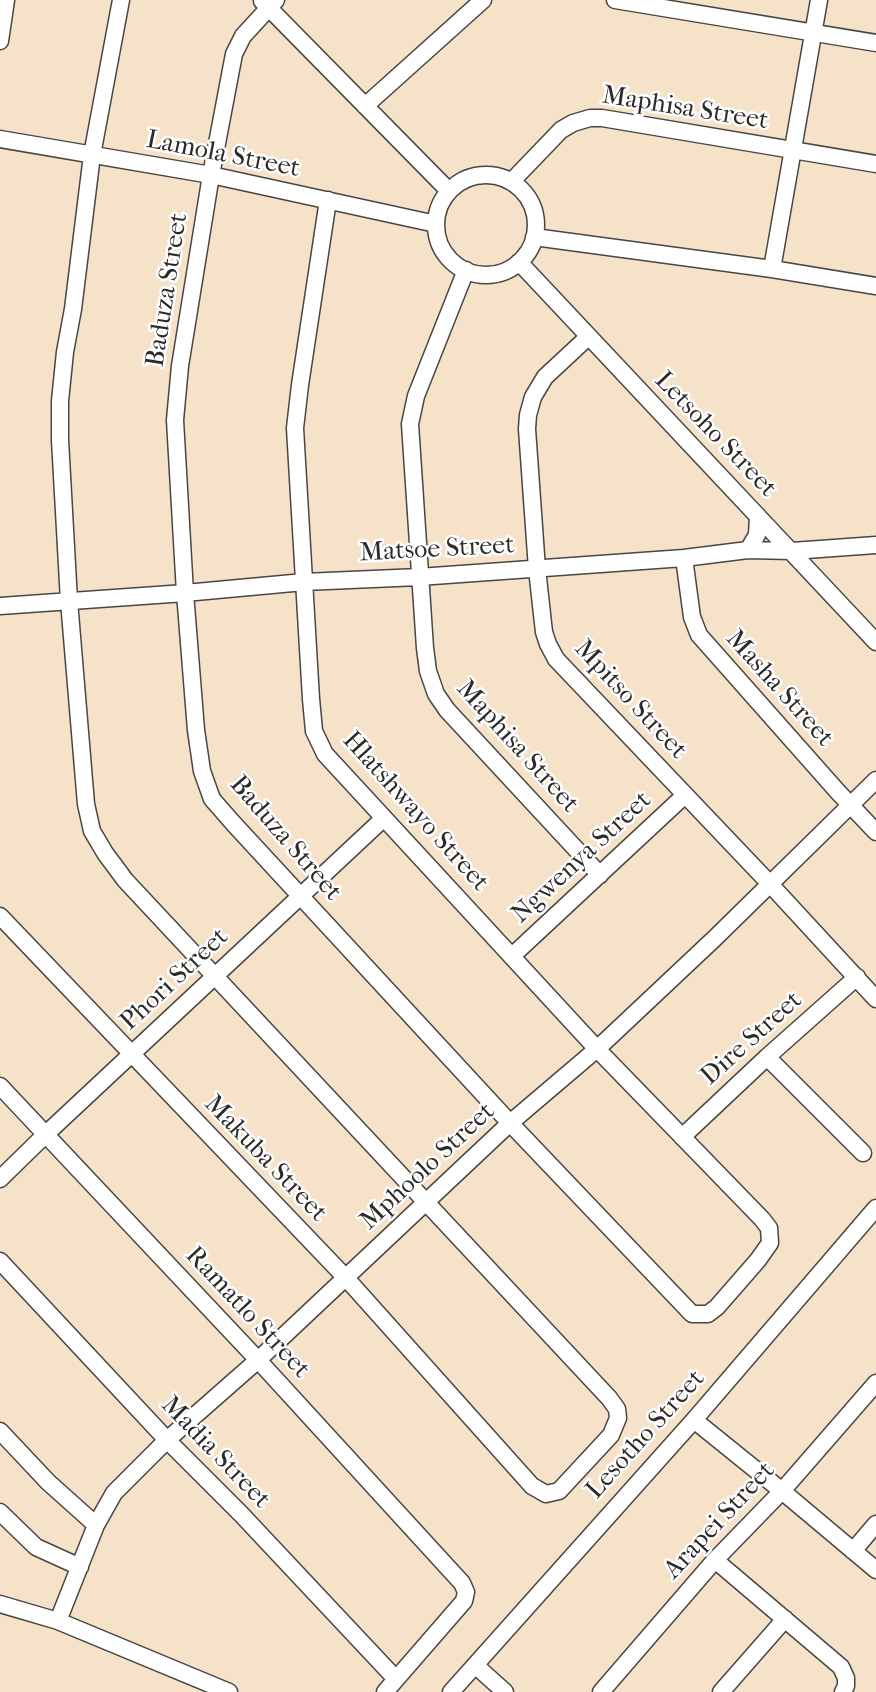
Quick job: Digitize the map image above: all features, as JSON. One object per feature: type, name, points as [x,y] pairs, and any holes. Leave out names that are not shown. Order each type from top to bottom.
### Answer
[{"type":"street","points":[[0,41],[6,0]]},
{"type":"street","points":[[121,0],[92,155],[60,401],[69,601],[86,804],[92,831],[125,880],[426,1203]]},
{"type":"street","points":[[365,106],[483,0]]},
{"type":"street","points":[[615,0],[876,43]]},
{"type":"street","points":[[772,269],[819,0]]},
{"type":"street","points":[[268,2],[449,191]]},
{"type":"street","name":"Baduza Street","points":[[268,2],[243,36],[234,54],[180,366],[175,420],[196,730],[202,771],[212,799],[510,1124],[692,1314],[708,1314],[717,1307],[758,1260],[770,1243],[769,1228],[762,1219]]},
{"type":"street","name":"Maphisa Street","points":[[511,182],[561,130],[590,118],[876,164]]},
{"type":"street","name":"Lamola Street","points":[[0,139],[211,175],[436,224]]},
{"type":"street","points":[[478,176],[495,176],[511,182],[523,192],[533,209],[536,225],[534,237],[519,262],[494,274],[466,270],[453,262],[443,250],[436,224],[439,206],[449,191],[462,181],[478,176]]},
{"type":"street","name":"Hlatshwayo Street","points":[[328,200],[295,428],[314,731],[326,754],[384,818],[597,1049],[762,1219]]},
{"type":"street","points":[[534,237],[876,286]]},
{"type":"street","name":"Letsoho Street","points":[[519,262],[876,642]]},
{"type":"street","name":"Maphisa Street","points":[[466,270],[416,396],[409,431],[428,671],[436,694],[447,710],[600,875]]},
{"type":"street","name":"Mpitso Street","points":[[587,337],[545,377],[533,397],[527,415],[537,569],[544,632],[548,644],[556,659],[876,999]]},
{"type":"street","points":[[748,550],[757,536],[758,516]]},
{"type":"street","name":"Matsoe Street","points":[[0,606],[304,582],[419,577],[684,558],[748,550],[792,551],[876,545]]},
{"type":"street","name":"Masha Street","points":[[684,558],[692,617],[699,635],[876,832]]},
{"type":"street","name":"Mphoolo Street","points":[[58,1621],[96,1525],[114,1493],[167,1440],[258,1360],[510,1124],[597,1049],[876,780]]},
{"type":"street","name":"Ngwenya Street","points":[[512,956],[685,795]]},
{"type":"street","name":"Phori Street","points":[[0,1179],[384,818]]},
{"type":"street","name":"Makuba Street","points":[[0,916],[345,1278],[526,1479],[540,1492],[559,1492],[611,1435],[618,1418],[617,1409],[426,1203]]},
{"type":"street","name":"Dire Street","points":[[681,1137],[856,978]]},
{"type":"street","points":[[767,1057],[863,1153]]},
{"type":"street","name":"Ramatlo Street","points":[[0,1086],[258,1360],[462,1583],[466,1592],[464,1601],[396,1678]]},
{"type":"street","name":"Lesotho Street","points":[[451,1692],[694,1420],[876,1208]]},
{"type":"street","name":"Madia Street","points":[[0,1261],[167,1440],[396,1678]]},
{"type":"street","name":"Arapei Street","points":[[601,1692],[715,1560],[782,1491],[876,1383]]},
{"type":"street","points":[[694,1420],[876,1570]]},
{"type":"street","points":[[0,1431],[48,1482],[96,1525]]},
{"type":"street","points":[[0,1512],[36,1547],[80,1567]]},
{"type":"street","points":[[853,1551],[876,1524]]},
{"type":"street","points":[[715,1560],[841,1667],[846,1678],[843,1692]]},
{"type":"street","points":[[0,1604],[58,1621],[229,1692]]},
{"type":"street","points":[[721,1692],[785,1619]]},
{"type":"street","points":[[475,1665],[505,1692]]},
{"type":"street","points":[[384,1692],[396,1678]]}]
